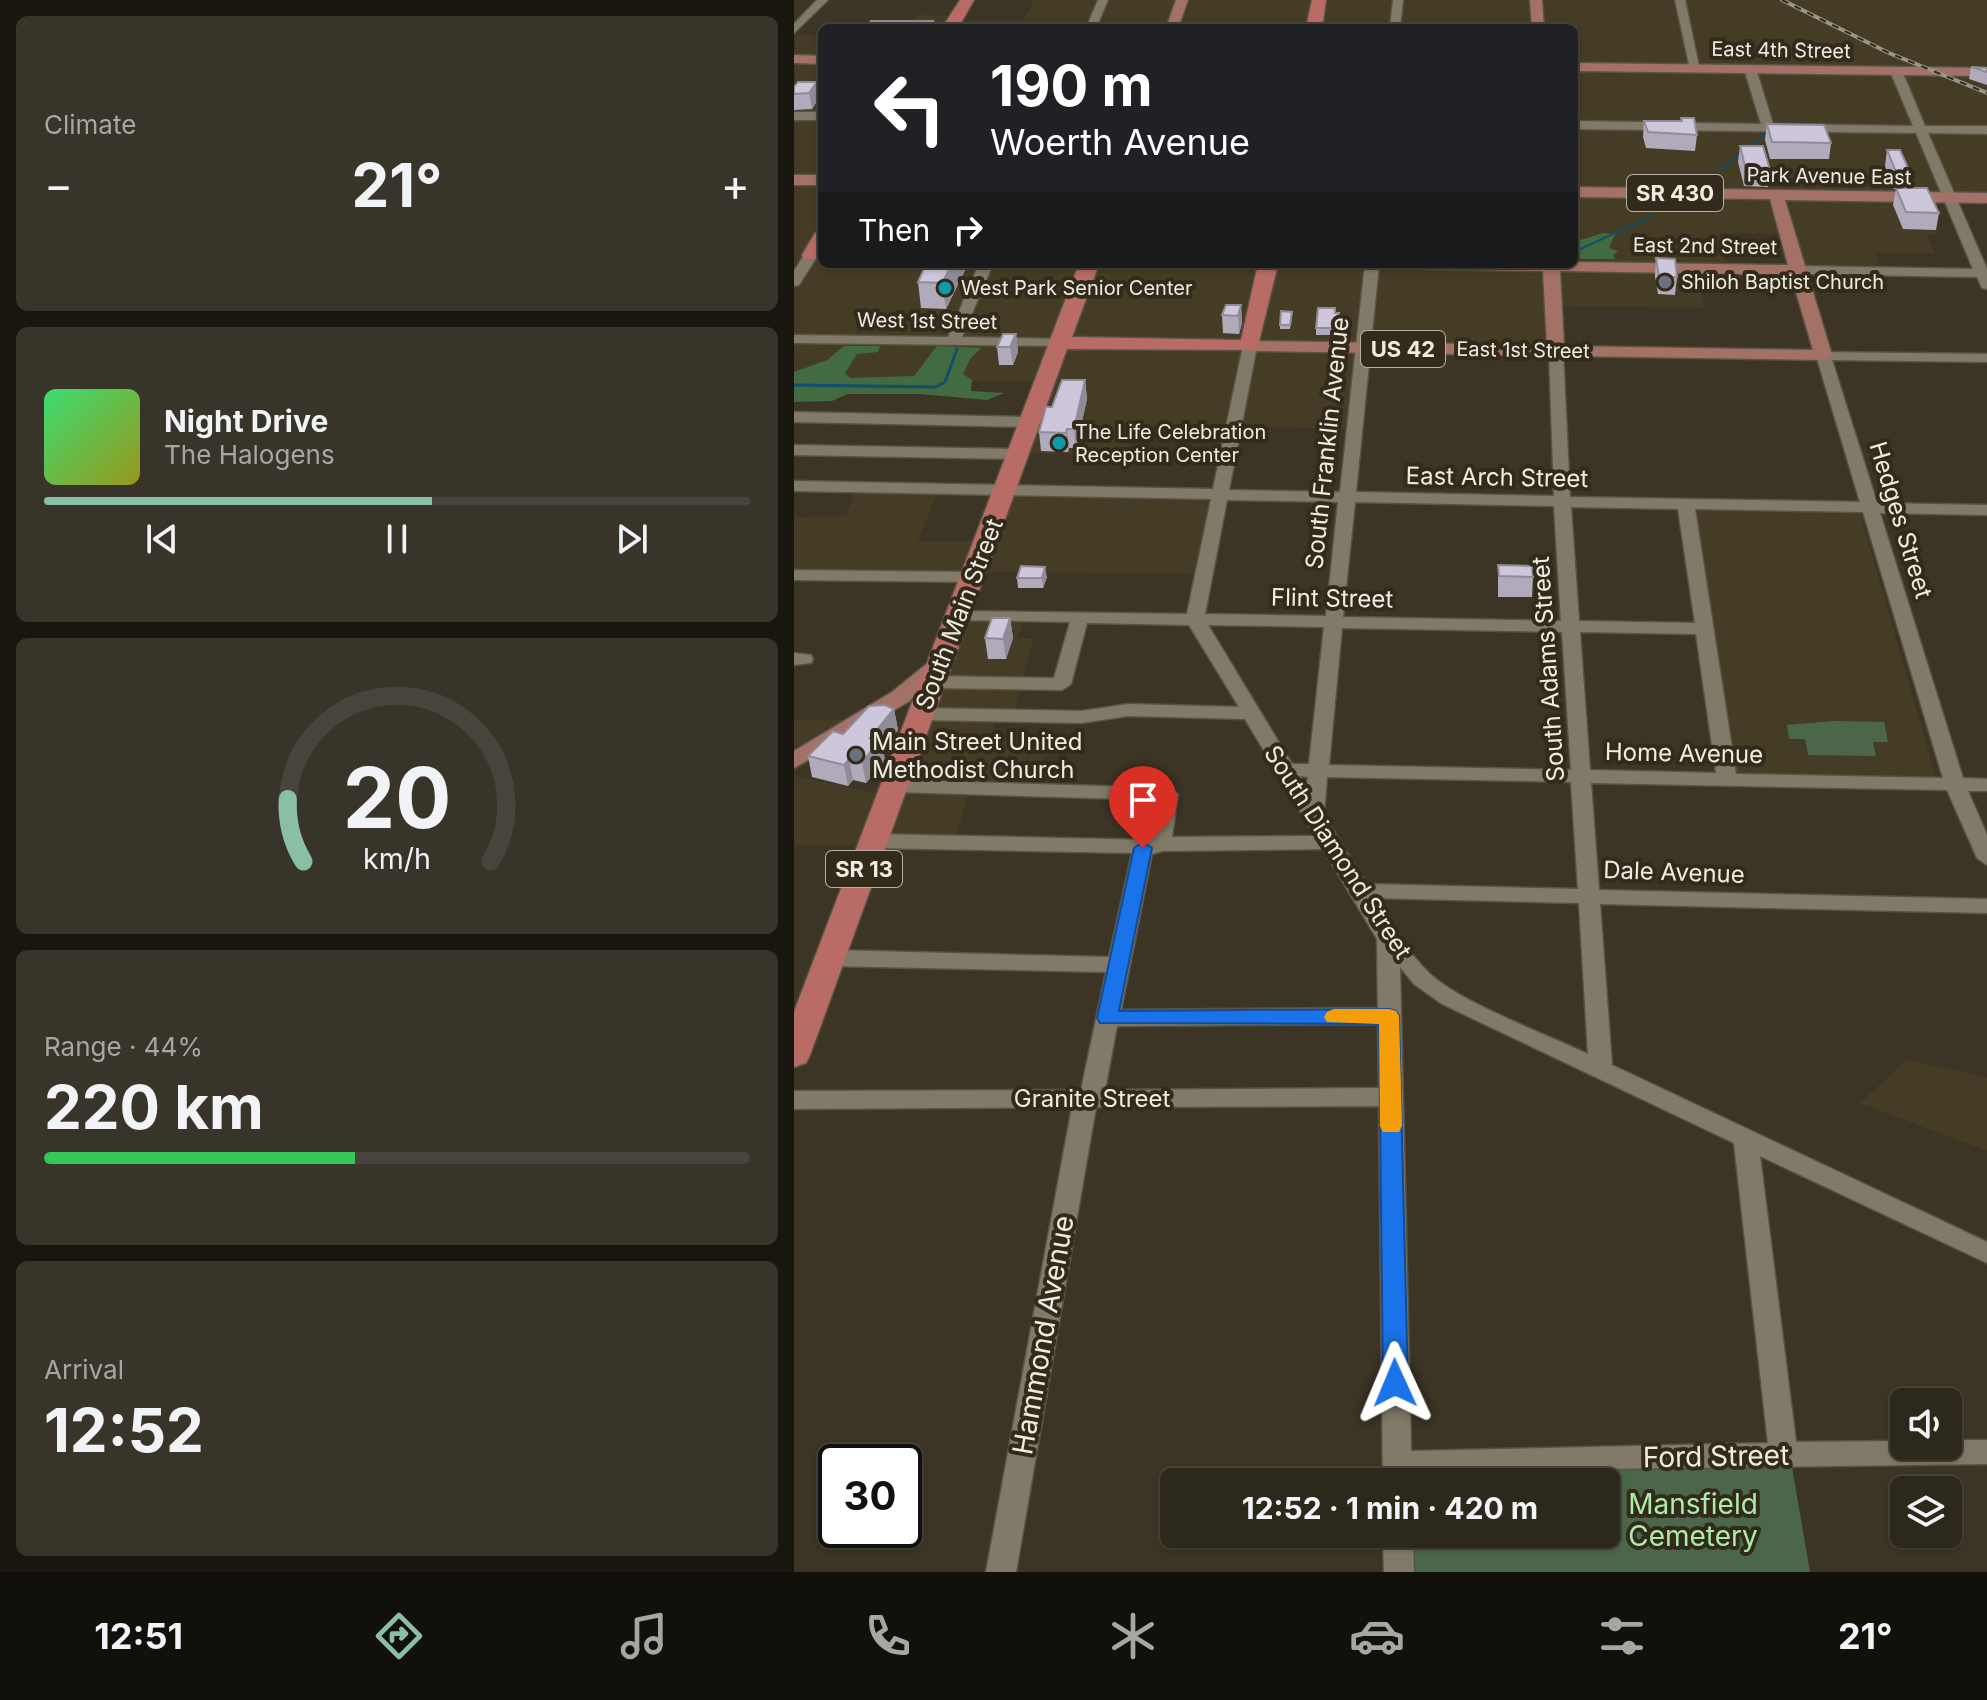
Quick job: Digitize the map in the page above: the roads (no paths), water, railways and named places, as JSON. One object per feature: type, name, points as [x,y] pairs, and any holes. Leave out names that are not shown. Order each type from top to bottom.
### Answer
[{"type":"highway","points":[[952,24],[967,0]]},
{"type":"highway","points":[[1315,24],[1319,0]]},
{"type":"highway","name":"South Main Street","points":[[794,1055],[1087,268]]},
{"type":"highway","points":[[1250,346],[1267,268]]},
{"type":"highway","name":"East 1st Street","points":[[1059,343],[1250,346]]},
{"type":"main road","points":[[1173,24],[1182,0]]},
{"type":"main road","points":[[1536,0],[1538,24]]},
{"type":"main road","points":[[794,59],[818,60]]},
{"type":"main road","name":"East 4th Street","points":[[1578,67],[1987,72]]},
{"type":"main road","points":[[794,180],[818,180]]},
{"type":"main road","name":"Park Avenue East","points":[[1578,192],[1987,198]]},
{"type":"main road","name":"Hedges Street","points":[[1776,195],[1823,355]]},
{"type":"main road","name":"East 2nd Street","points":[[1578,266],[1798,270]]},
{"type":"main road","name":"South Adams Street","points":[[1551,268],[1556,351]]},
{"type":"main road","name":"East 1st Street","points":[[1250,346],[1823,355]]},
{"type":"main road","points":[[794,761],[935,675]]},
{"type":"street","points":[[794,30],[823,0]]},
{"type":"street","points":[[1093,24],[1103,0]]},
{"type":"street","points":[[1395,24],[1398,0]]},
{"type":"street","points":[[1680,0],[1696,69]]},
{"type":"street","points":[[1750,69],[1768,128]]},
{"type":"street","points":[[1896,71],[1985,277]]},
{"type":"street","points":[[794,116],[818,116]]},
{"type":"street","points":[[1578,125],[1987,130]]},
{"type":"street","points":[[794,282],[809,255]]},
{"type":"street","points":[[953,342],[984,268]]},
{"type":"street","name":"South Franklin Avenue","points":[[1313,819],[1372,268]]},
{"type":"street","name":"East 2nd Street","points":[[1798,270],[1985,277]]},
{"type":"street","name":"West 1st Street","points":[[794,339],[1059,343]]},
{"type":"street","points":[[1195,619],[1250,346]]},
{"type":"street","name":"South Adams Street","points":[[1556,351],[1562,502],[1601,1069]]},
{"type":"street","name":"East 1st Street","points":[[1823,355],[1987,358]]},
{"type":"street","name":"Hedges Street","points":[[1823,355],[1955,785],[1987,858]]},
{"type":"street","points":[[794,417],[1030,422]]},
{"type":"street","points":[[794,450],[1018,454]]},
{"type":"street","name":"East Arch Street","points":[[794,486],[1987,510]]},
{"type":"street","points":[[1686,504],[1727,780]]},
{"type":"street","points":[[794,575],[973,577]]},
{"type":"street","name":"Flint Street","points":[[958,615],[1704,629]]},
{"type":"street","points":[[935,675],[1062,684],[1080,617]]},
{"type":"street","name":"South Diamond Street","points":[[1195,619],[1388,939],[1422,979],[1435,989],[1987,1253]]},
{"type":"street","points":[[920,714],[1082,717],[1128,710],[1250,713]]},
{"type":"street","name":"Home Avenue","points":[[1284,770],[1987,785]]},
{"type":"street","name":"Hammond Avenue","points":[[895,786],[1168,794],[1119,965],[1088,1098],[1001,1572]]},
{"type":"street","points":[[875,841],[1152,846],[1328,842]]},
{"type":"street","name":"Dale Avenue","points":[[1359,891],[1987,906]]},
{"type":"street","points":[[1388,939],[1397,1468]]},
{"type":"street","points":[[831,958],[1119,965]]},
{"type":"street","points":[[1108,1018],[1389,1016]]},
{"type":"street","name":"Granite Street","points":[[794,1100],[1390,1097]]},
{"type":"street","points":[[1745,1137],[1784,1455]]},
{"type":"street","name":"Ford Street","points":[[1504,1468],[1784,1455],[1987,1452]]},
{"type":"street","points":[[1398,1548],[1399,1572]]},
{"type":"waterway","points":[[1750,147],[1768,133]]},
{"type":"waterway","points":[[1719,170],[1743,153]]},
{"type":"waterway","points":[[1578,250],[1652,216]]},
{"type":"waterway","points":[[794,385],[936,387],[945,382],[957,349]]},
{"type":"railway","points":[[1782,0],[1889,53],[1987,93]]},
{"type":"place","name":"Shiloh Baptist Church","points":[[1665,282]]},
{"type":"place","name":"West Park Senior Center","points":[[945,288]]},
{"type":"place","name":"The Life Celebration Reception Center","points":[[1059,443]]},
{"type":"place","name":"Main Street United Methodist Church","points":[[856,755]]},
{"type":"park label","name":"Mansfield Cemetery","points":[[1693,1520]]}]
